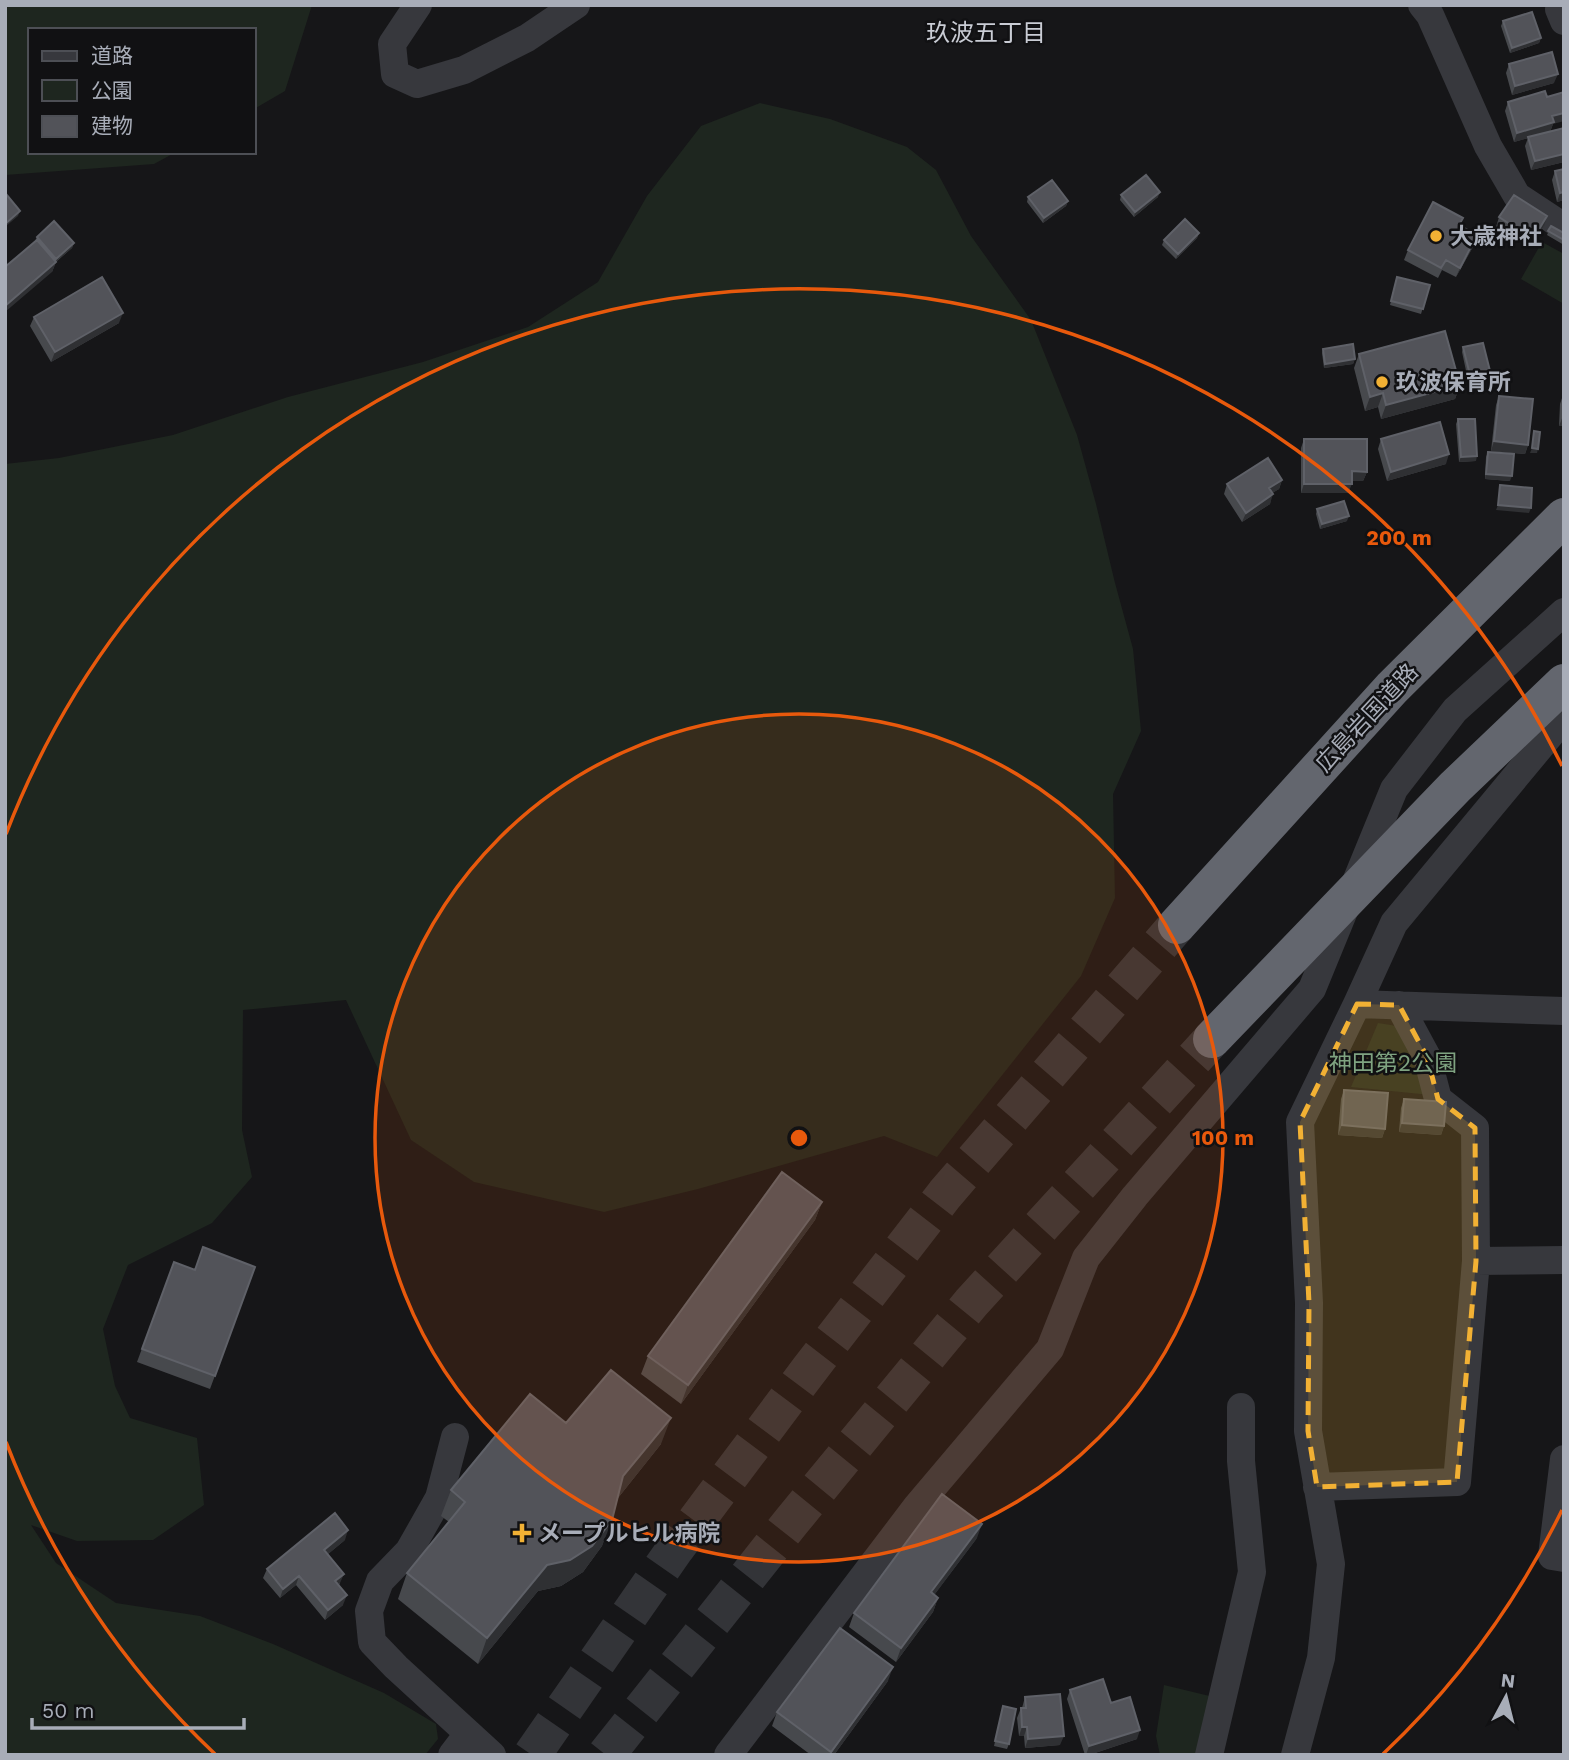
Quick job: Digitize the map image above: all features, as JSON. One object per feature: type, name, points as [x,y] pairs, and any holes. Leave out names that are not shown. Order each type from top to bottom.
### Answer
[{"type":"highway","name":"広島岩国道路","points":[[1177,925],[1392,688],[1564,517]]},
{"type":"highway","points":[[1212,1039],[1455,787],[1564,683]]},
{"type":"street","points":[[418,5],[392,44],[395,74],[416,84],[464,70],[527,38],[576,5]]},
{"type":"street","points":[[1422,5],[1430,15],[1488,146],[1517,196],[1564,227]]},
{"type":"street","points":[[728,1755],[917,1506],[1050,1349],[1086,1258],[1135,1196],[1312,989],[1394,789],[1455,710],[1564,612]]},
{"type":"street","points":[[1295,1755],[1321,1658],[1331,1564],[1308,1431],[1309,1303],[1300,1122],[1394,923],[1560,723],[1564,722]]},
{"type":"street","points":[[1357,1004],[1564,1011]]},
{"type":"street","points":[[1317,1487],[1457,1482],[1476,1261],[1475,1128],[1438,1099],[1427,1058],[1399,1005]]},
{"type":"street","points":[[1476,1261],[1564,1260]]},
{"type":"street","points":[[1209,1755],[1252,1572],[1241,1461],[1241,1407]]},
{"type":"street","points":[[454,1437],[439,1498],[409,1550],[380,1581],[369,1611],[372,1642],[460,1744],[492,1755]]},
{"type":"street","points":[[1564,1459],[1552,1556],[1564,1558]]},
{"type":"highlighted area","points":[[1357,1004],[1399,1005],[1427,1057],[1438,1099],[1475,1128],[1476,1261],[1457,1482],[1317,1487],[1308,1431],[1309,1303],[1300,1122]]},
{"type":"green space","points":[[5,5],[312,5],[285,91],[256,108],[256,28],[28,28],[28,154],[172,154],[154,164],[5,175]]},
{"type":"green space","points":[[760,103],[830,119],[907,147],[936,170],[971,236],[1031,320],[1077,435],[1133,649],[1141,731],[1113,794],[1115,898],[1081,976],[937,1157],[884,1136],[698,1189],[604,1212],[474,1182],[411,1140],[346,1000],[243,1010],[242,1130],[252,1177],[212,1223],[128,1265],[103,1329],[115,1386],[130,1418],[197,1438],[204,1505],[153,1540],[77,1541],[31,1525],[56,1563],[116,1603],[200,1616],[273,1644],[384,1693],[436,1724],[438,1739],[425,1755],[5,1755],[5,464],[59,458],[173,435],[288,397],[423,362],[528,327],[598,282],[647,196],[701,126]]},
{"type":"green space","points":[[1542,242],[1564,254],[1564,304],[1521,279]]},
{"type":"green space","name":"神田第2公園","points":[[1378,1023],[1403,1027],[1431,1095],[1351,1087]]},
{"type":"green space","points":[[1164,1685],[1222,1699],[1209,1755],[1160,1755],[1156,1736]]},
{"type":"building","points":[[1532,12],[1541,38],[1512,48],[1503,21]]},
{"type":"building","points":[[1552,52],[1558,74],[1515,86],[1509,64]]},
{"type":"building","points":[[1545,91],[1547,97],[1564,92],[1564,113],[1552,116],[1554,122],[1517,133],[1508,102]]},
{"type":"building","points":[[1564,128],[1564,154],[1535,161],[1528,137]]},
{"type":"building","points":[[1564,169],[1564,192],[1560,193],[1555,171]]},
{"type":"building","points":[[1146,175],[1160,192],[1135,212],[1121,195]]},
{"type":"building","points":[[1052,180],[1068,201],[1044,218],[1028,197]]},
{"type":"building","points":[[5,195],[20,211],[5,224]]},
{"type":"building","points":[[1514,195],[1547,216],[1533,239],[1499,217]]},
{"type":"building","points":[[1433,202],[1463,218],[1459,225],[1477,235],[1460,268],[1446,260],[1441,268],[1408,250]]},
{"type":"building","points":[[1185,219],[1199,233],[1178,254],[1164,240]]},
{"type":"building","points":[[54,221],[74,243],[56,259],[37,237]]},
{"type":"building","points":[[1551,226],[1564,233],[1564,240],[1548,231]]},
{"type":"building","points":[[37,240],[56,262],[5,306],[5,267]]},
{"type":"building","points":[[102,277],[123,313],[55,352],[34,317]]},
{"type":"building","points":[[1397,277],[1430,285],[1423,309],[1391,301]]},
{"type":"building","points":[[1445,331],[1460,385],[1386,405],[1383,393],[1370,397],[1359,354]]},
{"type":"building","points":[[1483,343],[1490,371],[1470,375],[1463,347]]},
{"type":"building","points":[[1353,344],[1355,359],[1325,364],[1323,349]]},
{"type":"building","points":[[1499,396],[1533,399],[1528,445],[1494,441]]},
{"type":"building","points":[[1458,419],[1475,419],[1477,456],[1461,457]]},
{"type":"building","points":[[1440,422],[1449,454],[1391,472],[1381,439]]},
{"type":"building","points":[[1534,431],[1540,432],[1538,449],[1532,448]]},
{"type":"building","points":[[1304,439],[1367,439],[1367,472],[1352,471],[1352,484],[1304,484]]},
{"type":"building","points":[[1488,452],[1514,454],[1512,476],[1486,474]]},
{"type":"building","points":[[1268,458],[1282,480],[1269,488],[1273,494],[1246,513],[1227,484]]},
{"type":"building","points":[[1500,485],[1532,488],[1531,508],[1498,505]]},
{"type":"building","points":[[1344,501],[1349,516],[1322,524],[1317,509]]},
{"type":"building","points":[[1344,1090],[1388,1093],[1385,1129],[1342,1125]]},
{"type":"building","points":[[1404,1099],[1446,1102],[1444,1126],[1402,1123]]},
{"type":"building","points":[[782,1172],[822,1202],[688,1385],[648,1356]]},
{"type":"building","points":[[203,1247],[255,1267],[215,1376],[142,1349],[174,1262],[195,1270]]},
{"type":"building","points":[[611,1370],[671,1418],[623,1476],[612,1520],[592,1546],[570,1560],[547,1565],[487,1638],[407,1573],[465,1502],[451,1490],[530,1394],[566,1423]]},
{"type":"building","points":[[942,1494],[982,1524],[931,1592],[938,1598],[901,1648],[854,1613]]},
{"type":"building","points":[[335,1513],[348,1530],[324,1550],[344,1574],[335,1581],[347,1595],[328,1610],[299,1576],[283,1589],[267,1569]]},
{"type":"building","points":[[840,1628],[893,1667],[831,1752],[777,1712]]},
{"type":"building","points":[[1103,1679],[1111,1703],[1130,1697],[1140,1730],[1089,1746],[1070,1690]]},
{"type":"building","points":[[1060,1694],[1064,1736],[1028,1739],[1027,1727],[1022,1727],[1021,1708],[1026,1708],[1025,1697]]},
{"type":"building","points":[[1003,1706],[1016,1709],[1009,1744],[995,1741]]},
{"type":"tunnel","points":[[532,1755],[675,1549],[945,1194],[1177,925]]},
{"type":"tunnel","points":[[606,1755],[791,1522],[971,1303],[1212,1039]]},
{"type":"place","name":"大歳神社","points":[[1436,236]]},
{"type":"place","name":"玖波保育所","points":[[1382,382]]},
{"type":"place","name":"メープルヒル病院","points":[[522,1533]]},
{"type":"district","name":"玖波五丁目","points":[[986,33]]}]
